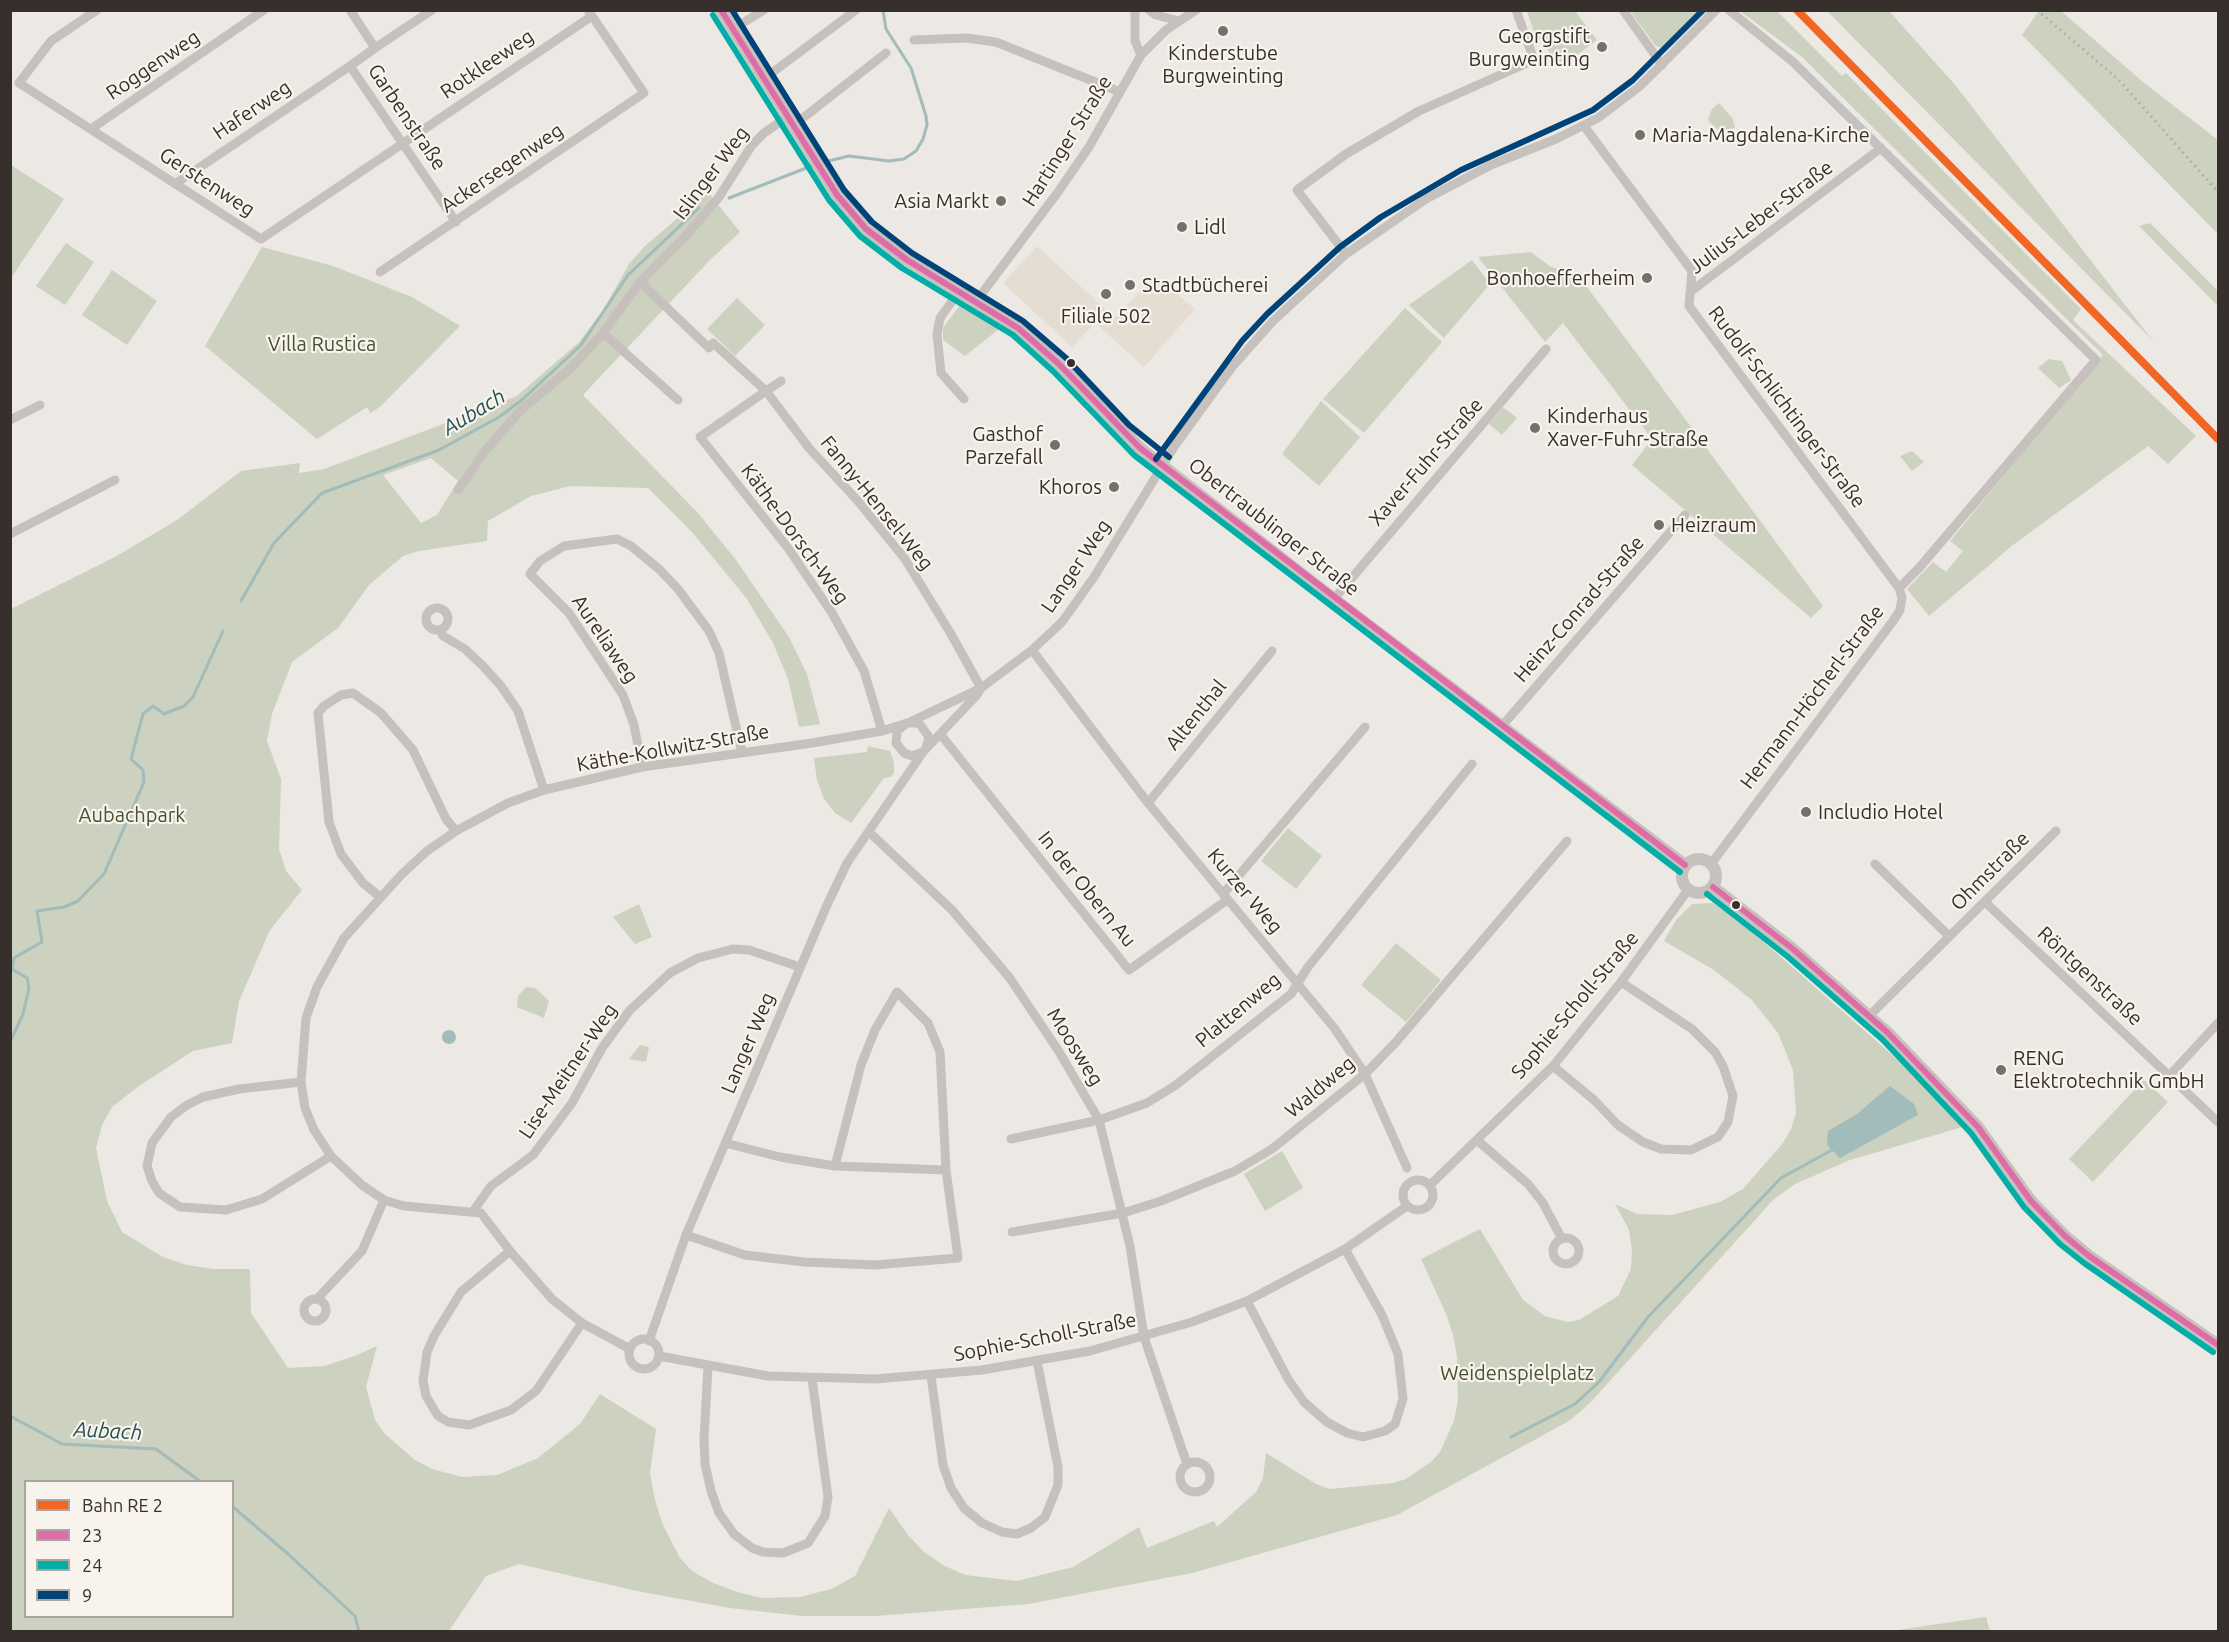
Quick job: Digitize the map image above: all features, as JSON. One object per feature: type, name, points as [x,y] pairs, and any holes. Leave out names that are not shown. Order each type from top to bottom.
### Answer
[{"type":"street","name":"Gerstenweg","points":[[97,10],[51,41],[19,84],[261,239],[402,142]]},
{"type":"street","name":"Roggenweg","points":[[91,129],[264,10]]},
{"type":"street","name":"Garbenstraße","points":[[350,10],[375,48],[350,66],[456,222]]},
{"type":"street","points":[[375,48],[432,10]]},
{"type":"street","name":"Obertraublinger Straße","points":[[721,10],[837,195],[866,229],[908,260],[977,300],[1018,328],[1059,364],[1123,432],[1334,599],[1685,865]]},
{"type":"street","points":[[733,29],[764,10]]},
{"type":"street","points":[[765,78],[856,10]]},
{"type":"street","points":[[1135,10],[1135,41],[1141,55]]},
{"type":"street","points":[[1149,10],[1156,15],[1179,21]]},
{"type":"street","name":"Hartinger Straße","points":[[977,300],[1058,192],[1141,55],[1179,21],[1196,10]]},
{"type":"street","points":[[1346,254],[1297,189],[1352,151],[1419,111],[1534,60],[1516,10]]},
{"type":"street","points":[[1623,10],[1662,65]]},
{"type":"street","name":"Langer Weg","points":[[650,1341],[686,1235],[800,967],[847,863],[924,750],[941,735],[981,688],[1032,650],[1062,622],[1163,464],[1250,346],[1273,321],[1346,254],[1386,225],[1466,178],[1584,126],[1639,87],[1716,10]]},
{"type":"street","points":[[1729,10],[1793,62],[1881,148]]},
{"type":"street","name":"Ackersegenweg","points":[[380,272],[644,93],[590,13]]},
{"type":"street","name":"Rotkleeweg","points":[[402,142],[590,13]]},
{"type":"street","points":[[914,40],[966,38],[996,42],[1120,92]]},
{"type":"street","name":"Islinger Weg","points":[[458,490],[486,450],[521,410],[572,367],[603,333],[640,282],[683,239],[719,197],[752,146],[764,133],[791,120],[886,53]]},
{"type":"street","name":"Haferweg","points":[[175,184],[350,66]]},
{"type":"street","name":"Rudolf-Schlichtinger-Straße","points":[[1584,126],[1692,271],[1689,306],[1899,588]]},
{"type":"street","name":"Julius-Leber-Straße","points":[[1690,292],[1881,148]]},
{"type":"street","name":"Hermann-Höcherl-Straße","points":[[1711,864],[1893,621],[1900,610],[1902,598],[1899,588],[1919,568],[2096,360],[1881,148]]},
{"type":"street","points":[[640,282],[709,348],[713,343],[766,391],[781,381]]},
{"type":"street","points":[[960,290],[940,318],[937,334],[941,373],[964,399]]},
{"type":"street","points":[[603,333],[678,400]]},
{"type":"street","name":"Xaver-Fuhr-Straße","points":[[1334,599],[1546,349]]},
{"type":"street","name":"Fanny-Hensel-Weg","points":[[766,391],[809,448],[857,500],[905,559],[981,688]]},
{"type":"street","name":"Käthe-Dorsch-Weg","points":[[766,391],[700,437],[788,548],[832,613],[864,671],[879,732]]},
{"type":"street","points":[[10,420],[40,405]]},
{"type":"street","points":[[10,534],[115,480]]},
{"type":"street","name":"Heinz-Conrad-Straße","points":[[1501,727],[1685,515]]},
{"type":"street","name":"Aureliaweg","points":[[642,767],[633,725],[619,687],[569,613],[530,574],[540,561],[564,546],[617,539],[631,546],[659,569],[678,589],[709,631],[719,653],[742,753]]},
{"type":"street","points":[[440,630],[443,636],[465,649],[483,666],[501,686],[518,711],[543,790]]},
{"type":"street","name":"Kurzer Weg","points":[[1032,650],[1148,803],[1335,1029],[1365,1074],[1407,1168]]},
{"type":"street","name":"Altenthal","points":[[1148,803],[1272,651]]},
{"type":"street","name":"Käthe-Kollwitz-Straße","points":[[474,1210],[404,1206],[384,1200],[352,1177],[331,1156],[310,1119],[301,1082],[306,1018],[317,987],[344,938],[379,896],[427,851],[456,831],[508,803],[543,790],[642,767],[879,732],[908,722],[981,688]]},
{"type":"street","points":[[379,896],[363,883],[341,854],[329,822],[318,713],[324,705],[341,695],[353,693],[381,713],[413,750],[447,819],[456,831]]},
{"type":"street","points":[[896,743],[897,731],[908,722],[919,723],[927,731],[929,743],[924,750],[912,756],[904,753]]},
{"type":"street","name":"In der Obern Au","points":[[941,735],[1129,970],[1225,897],[1365,727]]},
{"type":"street","points":[[879,732],[896,743],[904,753],[909,774]]},
{"type":"street","name":"Plattenweg","points":[[1011,1139],[1099,1120],[1147,1103],[1176,1085],[1291,994],[1298,982],[1472,764]]},
{"type":"street","name":"Ohmstraße","points":[[1870,1015],[2056,831]]},
{"type":"street","name":"Moosweg","points":[[869,832],[952,910],[1009,977],[1058,1050],[1099,1120],[1123,1213],[1144,1337],[1187,1464]]},
{"type":"street","name":"Waldweg","points":[[1012,1232],[1123,1213],[1198,1188],[1235,1171],[1299,1130],[1365,1074],[1425,1010],[1567,841]]},
{"type":"street","points":[[1698,859],[1711,864],[1715,871],[1713,887],[1701,894],[1688,890],[1681,879],[1685,865],[1698,859]]},
{"type":"street","name":"Ohmstraße","points":[[1875,864],[1949,936]]},
{"type":"street","points":[[1713,887],[1793,949],[1870,1015],[1978,1126],[2031,1201],[2059,1231],[2089,1256],[2218,1345]]},
{"type":"street","name":"Sophie-Scholl-Straße","points":[[658,1356],[708,1367],[768,1376],[812,1379],[931,1376],[1037,1361],[1144,1337],[1247,1301],[1345,1249],[1407,1206],[1415,1210],[1428,1206],[1433,1198],[1430,1185],[1553,1066],[1621,982],[1688,890]]},
{"type":"street","name":"Röntgenstraße","points":[[1985,902],[2218,1122]]},
{"type":"street","name":"Lise-Meitner-Weg","points":[[474,1210],[491,1186],[533,1155],[572,1102],[602,1047],[617,1027],[642,998],[670,973],[698,958],[734,950],[749,951],[800,967]]},
{"type":"street","points":[[1553,1066],[1618,1125],[1643,1142],[1660,1149],[1691,1150],[1718,1137],[1728,1122],[1734,1096],[1715,1052],[1692,1029],[1621,982]]},
{"type":"street","points":[[686,1235],[745,1254],[804,1262],[875,1265],[958,1258],[946,1170],[940,1052],[928,1023],[897,992],[861,1065],[835,1166]]},
{"type":"street","points":[[2169,1077],[2218,1023]]},
{"type":"street","points":[[301,1082],[239,1089],[203,1097],[187,1105],[171,1117],[152,1143],[147,1166],[152,1181],[159,1193],[180,1207],[226,1210],[262,1199],[331,1156]]},
{"type":"street","points":[[1478,1141],[1528,1184],[1543,1203],[1562,1239]]},
{"type":"street","points":[[725,1143],[780,1157],[835,1166],[946,1170]]},
{"type":"street","points":[[1407,1206],[1402,1197],[1408,1183],[1417,1179],[1430,1185]]},
{"type":"street","points":[[317,1299],[362,1251],[384,1200]]},
{"type":"street","points":[[474,1210],[488,1218],[510,1251],[552,1299],[582,1323],[630,1349]]},
{"type":"street","points":[[1247,1301],[1288,1379],[1304,1402],[1327,1422],[1347,1433],[1363,1437],[1384,1431],[1395,1424],[1403,1400],[1398,1354],[1382,1315],[1345,1249]]},
{"type":"street","points":[[510,1251],[461,1292],[434,1335],[427,1352],[423,1381],[430,1406],[438,1416],[448,1422],[469,1425],[512,1410],[536,1391],[582,1323]]},
{"type":"street","points":[[640,1340],[650,1341],[657,1347],[658,1356],[654,1365],[641,1369],[631,1361],[630,1349],[640,1340]]},
{"type":"street","points":[[931,1376],[943,1465],[951,1488],[964,1508],[982,1524],[1002,1532],[1017,1534],[1031,1528],[1045,1517],[1058,1485],[1058,1467],[1037,1361]]},
{"type":"street","points":[[708,1367],[704,1439],[705,1464],[711,1491],[719,1513],[734,1534],[752,1548],[763,1552],[783,1553],[808,1543],[825,1516],[828,1497],[812,1379]]},
{"type":"green space","points":[[1527,11],[1575,11],[1597,40],[1561,67],[1534,32]]},
{"type":"green space","points":[[1630,11],[1708,11],[1672,46],[1663,49],[1655,45]]},
{"type":"green space","points":[[1740,11],[1777,11],[1842,76],[1846,73],[2081,309],[2073,320],[2196,436],[2168,464],[2148,446],[2013,545],[1929,616],[1907,589],[1933,562],[1946,572],[1963,551],[1950,541],[2103,355],[1802,57]]},
{"type":"green space","points":[[1827,11],[1889,11],[1956,86],[2153,341]]},
{"type":"green space","points":[[2039,11],[2061,11],[2143,82],[2218,140],[2218,234],[2022,35]]},
{"type":"green space","points":[[1719,103],[1733,119],[1735,128],[1720,132],[1708,120],[1712,109]]},
{"type":"green space","points":[[11,165],[64,199],[11,278]]},
{"type":"green space","points":[[708,192],[740,232],[709,261],[583,395],[698,513],[736,560],[789,637],[807,674],[820,724],[799,727],[788,679],[773,643],[747,599],[692,532],[648,488],[570,486],[531,496],[488,521],[487,541],[419,551],[403,556],[369,585],[338,628],[292,662],[272,714],[267,741],[281,779],[279,849],[286,871],[302,890],[270,930],[239,1001],[232,1043],[193,1051],[139,1086],[112,1107],[102,1125],[96,1148],[107,1201],[122,1232],[163,1257],[187,1265],[213,1269],[250,1269],[251,1313],[288,1368],[324,1366],[377,1346],[366,1387],[375,1420],[384,1433],[415,1460],[432,1469],[462,1477],[497,1475],[538,1458],[580,1424],[600,1394],[656,1429],[650,1473],[655,1500],[663,1525],[680,1558],[692,1571],[711,1582],[762,1598],[800,1597],[831,1589],[855,1576],[889,1508],[908,1535],[925,1553],[945,1566],[965,1575],[1017,1581],[1073,1567],[1139,1527],[1147,1548],[1214,1521],[1217,1527],[1256,1492],[1263,1478],[1266,1453],[1316,1484],[1330,1489],[1393,1483],[1406,1479],[1431,1462],[1440,1452],[1454,1421],[1458,1401],[1457,1357],[1454,1339],[1447,1316],[1421,1259],[1480,1229],[1523,1300],[1545,1316],[1568,1322],[1579,1320],[1618,1296],[1631,1269],[1632,1251],[1629,1230],[1615,1204],[1637,1214],[1672,1215],[1720,1202],[1743,1189],[1783,1143],[1791,1129],[1796,1113],[1793,1070],[1778,1033],[1752,1000],[1714,970],[1664,941],[1676,920],[1692,904],[1713,903],[1749,929],[1891,1054],[1966,1126],[1850,1160],[1795,1184],[1773,1200],[1589,1404],[1569,1421],[1397,1515],[1192,1573],[1028,1604],[876,1616],[802,1616],[730,1608],[642,1592],[519,1564],[486,1576],[449,1631],[11,1632],[11,609],[115,557],[177,520],[241,471],[300,463],[299,473],[324,469],[517,396],[579,342],[602,312],[629,264],[645,246]],"holes":[[[431,458],[458,481],[437,515],[421,523],[383,475]]]},
{"type":"green space","points":[[2150,223],[2218,291],[2218,306],[2139,226]]},
{"type":"green space","points":[[66,243],[94,262],[65,305],[36,286]]},
{"type":"green space","name":"Villa Rustica","points":[[262,247],[333,266],[412,297],[460,326],[380,407],[370,413],[367,407],[317,439],[205,346]]},
{"type":"green space","points":[[1531,252],[1551,267],[1577,274],[1823,606],[1811,618],[1632,465],[1652,439],[1563,323],[1545,342],[1478,257]]},
{"type":"green space","points":[[1472,260],[1490,284],[1444,338],[1409,305]]},
{"type":"green space","points":[[112,270],[157,301],[127,345],[82,315]]},
{"type":"green space","points":[[737,298],[765,325],[735,356],[707,329]]},
{"type":"green space","points":[[959,306],[999,329],[965,356],[943,340],[943,328]]},
{"type":"green space","points":[[1405,308],[1442,342],[1364,433],[1323,399]]},
{"type":"green space","points":[[2049,359],[2062,361],[2071,380],[2059,388],[2038,368]]},
{"type":"green space","points":[[1321,401],[1360,437],[1319,486],[1282,454]]},
{"type":"green space","points":[[1503,407],[1517,418],[1502,435],[1489,424]]},
{"type":"green space","points":[[1912,451],[1924,462],[1912,471],[1900,456]]},
{"type":"green space","points":[[868,746],[890,751],[894,773],[891,777],[884,778],[851,823],[835,813],[824,799],[817,780],[814,758],[867,752]]},
{"type":"green space","points":[[1288,828],[1322,856],[1296,889],[1261,861]]},
{"type":"green space","points":[[639,904],[652,937],[635,944],[613,917]]},
{"type":"green space","points":[[1396,943],[1441,980],[1406,1022],[1361,985]]},
{"type":"green space","points":[[526,987],[535,988],[549,1001],[544,1018],[517,1007],[518,996]]},
{"type":"green space","points":[[640,1045],[649,1047],[646,1062],[629,1059]]},
{"type":"green space","points":[[2144,1080],[2168,1102],[2093,1182],[2069,1159]]},
{"type":"green space","points":[[1282,1151],[1303,1188],[1265,1211],[1244,1174]]},
{"type":"green space","points":[[1986,1617],[1990,1631],[1896,1631],[1898,1630]]},
{"type":"shaded area","points":[[1037,246],[1115,318],[1155,275],[1195,309],[1144,367],[1095,323],[1072,347],[1003,283]]},
{"type":"water","points":[[446,1030],[452,1030],[456,1037],[452,1044],[446,1044],[442,1040],[442,1034]]},
{"type":"water","points":[[1890,1086],[1914,1104],[1918,1115],[1840,1158],[1827,1145],[1828,1131],[1857,1114]]},
{"type":"waterway","name":"Aubach","points":[[820,163],[849,156],[889,161],[904,159],[916,151],[923,139],[927,125],[926,116],[911,68],[886,29],[883,10]]},
{"type":"waterway","name":"Aubach","points":[[729,198],[814,165]]},
{"type":"waterway","name":"Aubach","points":[[241,601],[274,543],[322,493],[439,450],[499,417],[522,400],[581,345],[628,275],[699,208]]},
{"type":"waterway","name":"Aubach","points":[[10,1042],[23,1014],[29,988],[27,978],[12,969],[14,958],[42,942],[37,911],[64,907],[78,901],[104,874],[144,782],[143,770],[131,759],[143,714],[153,706],[164,714],[184,706],[193,697],[223,631]]},
{"type":"waterway","points":[[1511,1437],[1575,1404],[1599,1382],[1648,1317],[1781,1178],[1832,1150]]},
{"type":"waterway","name":"Aubach","points":[[10,1416],[62,1444],[156,1449],[198,1480]]},
{"type":"waterway","name":"Aubach","points":[[234,1508],[355,1616],[359,1632]]},
{"type":"railway","points":[[2037,10],[2119,80],[2218,192]]},
{"type":"transit line","name":"23","points":[[721,10],[837,195],[866,229],[907,260],[1018,328],[1059,364],[1140,448],[1685,865]]},
{"type":"transit line","name":"9","points":[[732,10],[844,190],[872,222],[912,253],[1023,321],[1066,358],[1129,425],[1169,457]]},
{"type":"transit line","name":"9","points":[[1156,459],[1242,341],[1267,314],[1340,247],[1381,217],[1461,170],[1593,110],[1633,80],[1703,10]]},
{"type":"transit line","points":[[1797,10],[2218,439]]},
{"type":"transit line","name":"24","points":[[713,15],[829,200],[860,236],[902,268],[1013,335],[1053,371],[1134,455],[1680,872]]},
{"type":"transit line","name":"23","points":[[1713,887],[1793,949],[1888,1033],[1978,1127],[2031,1201],[2066,1237],[2089,1256],[2218,1345]]},
{"type":"transit line","name":"24","points":[[1707,894],[1787,956],[1882,1039],[1971,1133],[2024,1207],[2060,1244],[2213,1352]]},
{"type":"place","name":"Kinderstube Burgweinting","points":[[1223,31]]},
{"type":"place","name":"Georgstift Burgweinting","points":[[1602,47]]},
{"type":"place","name":"Maria-Magdalena-Kirche","points":[[1640,135]]},
{"type":"place","name":"Asia Markt","points":[[1001,201]]},
{"type":"place","name":"Lidl","points":[[1182,227]]},
{"type":"place","name":"Bonhoefferheim","points":[[1647,278]]},
{"type":"place","name":"Stadtbücherei","points":[[1130,285]]},
{"type":"place","name":"Filiale 502","points":[[1106,294]]},
{"type":"place","name":"Kinderhaus Xaver-Fuhr-Straße","points":[[1535,428]]},
{"type":"place","name":"Gasthof Parzefall","points":[[1055,445]]},
{"type":"place","name":"Khoros","points":[[1114,487]]},
{"type":"place","name":"Heizraum","points":[[1659,525]]},
{"type":"place","name":"Includio Hotel","points":[[1806,812]]},
{"type":"place","name":"RENG Elektrotechnik GmbH","points":[[2001,1070]]},
{"type":"park label","name":"Aubachpark","points":[[132,815]]},
{"type":"park label","name":"Weidenspielplatz","points":[[1517,1373]]}]
